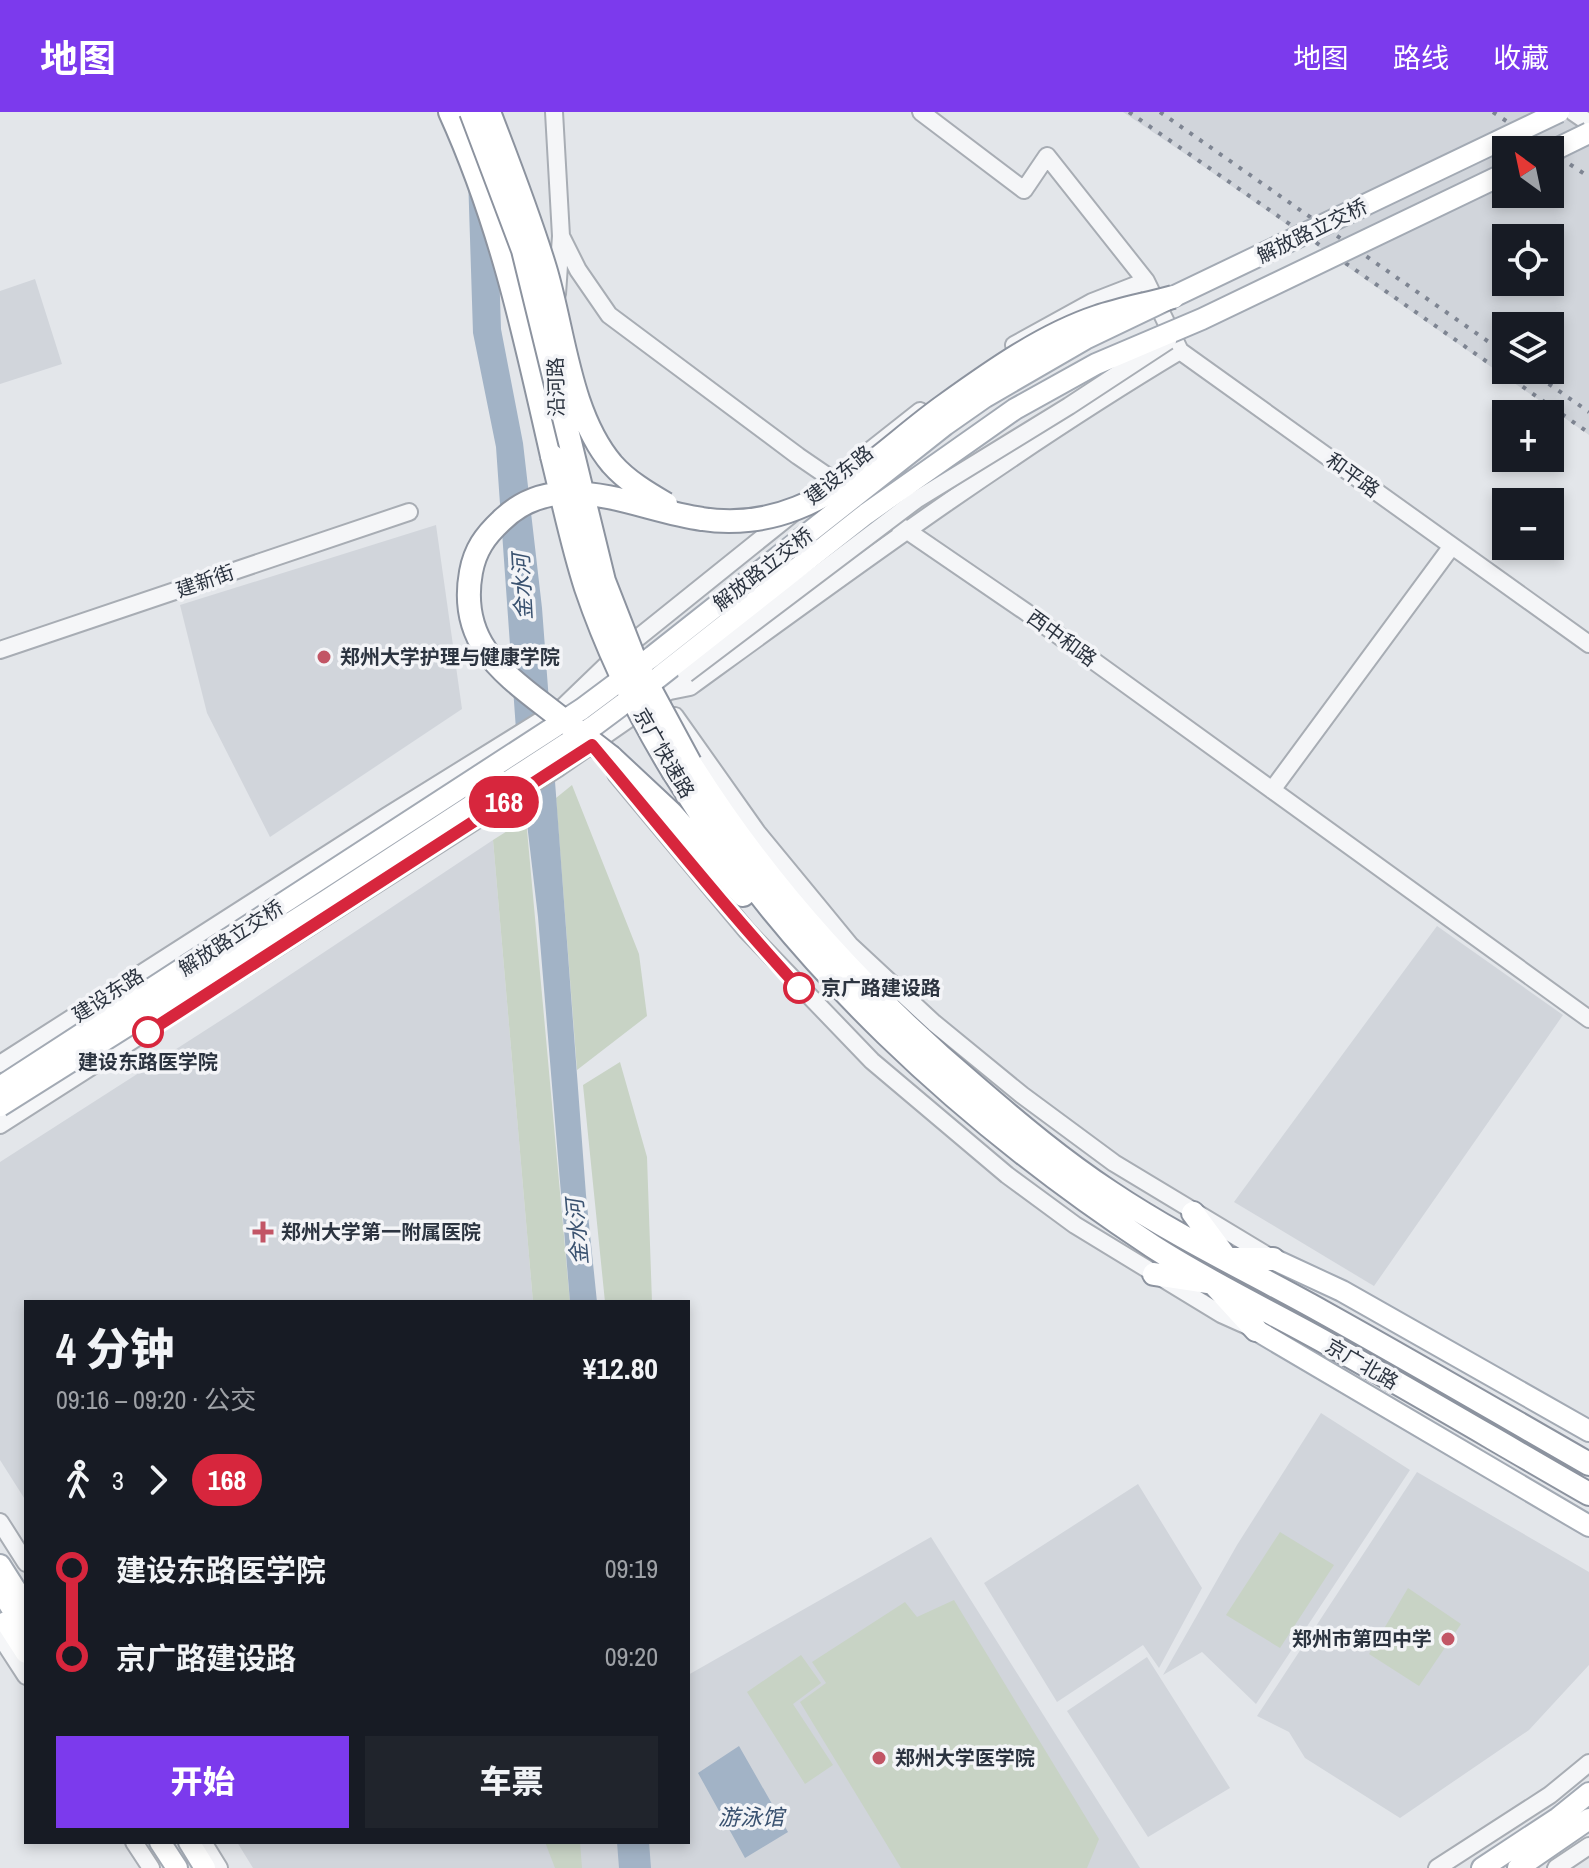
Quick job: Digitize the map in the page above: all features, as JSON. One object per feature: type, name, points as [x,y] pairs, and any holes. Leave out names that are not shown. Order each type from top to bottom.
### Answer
[{"type":"highway","name":"京广快速路","points":[[450,112],[466,147],[505,256],[586,587],[639,712],[695,807],[778,916],[847,994],[920,1068],[1047,1173],[1141,1225]]},
{"type":"highway","name":"京广快速路","points":[[471,112],[523,250],[604,581],[636,663],[690,763],[732,827],[782,891],[889,1009],[934,1051],[1141,1225]]},
{"type":"highway","points":[[489,112],[545,270],[572,379],[589,424],[612,464],[625,477],[655,497],[700,519]]},
{"type":"highway","points":[[949,1092],[910,1071],[881,1045],[789,949],[671,813],[611,757],[503,673],[477,637],[469,602],[476,553],[484,537],[505,516],[527,502],[553,493],[602,495],[700,519],[727,521],[759,518],[807,504],[853,475],[946,404],[1066,330],[1097,317],[1173,297]]},
{"type":"highway","points":[[1193,1213],[1227,1259],[1273,1259]]},
{"type":"highway","name":"京广北路","points":[[1141,1225],[1227,1259],[1589,1464]]},
{"type":"highway","name":"京广北路","points":[[1141,1225],[1589,1494]]},
{"type":"highway","points":[[1154,1274],[1213,1283],[1256,1330]]},
{"type":"main road","name":"解放路立交桥","points":[[0,1087],[582,709],[985,397],[1085,339],[1559,112]]},
{"type":"main road","points":[[1564,145],[1589,133]]},
{"type":"main road","name":"解放路立交桥","points":[[0,1106],[327,900],[595,725],[866,514],[1015,409],[1096,364],[1202,319],[1492,180]]},
{"type":"main road","points":[[1273,1259],[1342,1291],[1589,1431]]},
{"type":"main road","points":[[1256,1330],[1589,1526]]},
{"type":"main road","points":[[0,1546],[24,1583]]},
{"type":"main road","points":[[0,1565],[24,1603]]},
{"type":"main road","points":[[0,1590],[24,1628]]},
{"type":"main road","points":[[0,1612],[24,1650]]},
{"type":"main road","points":[[1482,1868],[1558,1818],[1589,1793]]},
{"type":"main road","points":[[1518,1868],[1589,1819]]},
{"type":"main road","points":[[147,1844],[162,1868]]},
{"type":"main road","points":[[161,1844],[177,1868]]},
{"type":"main road","points":[[177,1844],[192,1868]]},
{"type":"main road","points":[[190,1844],[205,1868]]},
{"type":"street","name":"沿河路","points":[[554,112],[561,236],[555,323],[556,428],[581,531],[619,653]]},
{"type":"street","name":"和平路","points":[[921,112],[1024,190],[1047,156],[1146,281],[1180,351],[1589,644]]},
{"type":"street","points":[[1573,112],[1589,123]]},
{"type":"street","name":"西中和路","points":[[561,236],[578,270],[609,315],[834,480],[1026,612],[1589,1019]]},
{"type":"street","name":"建设东路","points":[[0,1064],[561,708],[619,653],[903,424],[1020,341],[1092,302],[1146,281]]},
{"type":"street","points":[[0,1125],[558,768],[665,693],[916,500],[1202,319]]},
{"type":"street","points":[[665,693],[690,687],[907,530],[1071,417],[1180,351]]},
{"type":"street","name":"建新街","points":[[0,650],[409,512]]},
{"type":"street","points":[[1272,790],[1452,546]]},
{"type":"street","points":[[638,640],[665,693],[766,843],[850,945],[934,1023],[1022,1095],[1114,1163],[1273,1259]]},
{"type":"street","points":[[561,708],[747,931],[872,1061],[1007,1175],[1075,1225],[1154,1274]]},
{"type":"street","points":[[0,1522],[24,1560]]},
{"type":"street","points":[[0,1636],[24,1673]]},
{"type":"street","points":[[1437,1868],[1550,1795],[1589,1763]]},
{"type":"street","points":[[135,1844],[151,1868]]},
{"type":"street","points":[[204,1844],[219,1868]]},
{"type":"street","points":[[1556,1868],[1589,1846]]},
{"type":"shaded area","points":[[1123,112],[1589,112],[1589,435],[1564,418],[1564,400],[1539,400],[1516,384],[1564,384],[1564,312],[1492,312],[1492,367]]},
{"type":"shaded area","points":[[35,279],[62,364],[0,384],[0,291]]},
{"type":"shaded area","name":"郑州大学护理与健康学院","points":[[436,525],[462,709],[270,837],[207,713],[180,605]]},
{"type":"shaded area","name":"郑州大学第一附属医院","points":[[493,840],[533,1300],[24,1300],[24,1498],[0,1460],[0,1162]]},
{"type":"shaded area","points":[[1437,926],[1563,1015],[1374,1286],[1234,1202]]},
{"type":"shaded area","points":[[1321,1413],[1410,1470],[1256,1704],[1202,1652],[1163,1675],[1237,1545]]},
{"type":"shaded area","name":"郑州市第四中学","points":[[1417,1472],[1589,1572],[1589,1665],[1529,1730],[1400,1818],[1305,1758],[1289,1732],[1257,1716]]},
{"type":"shaded area","points":[[1138,1484],[1202,1588],[1159,1668],[1143,1645],[1057,1702],[984,1583]]},
{"type":"shaded area","name":"郑州大学医学院","points":[[931,1537],[1140,1868],[253,1868],[238,1844],[690,1844],[690,1674]]},
{"type":"shaded area","points":[[1147,1657],[1230,1788],[1148,1837],[1067,1711]]},
{"type":"green space","points":[[572,785],[639,954],[647,1016],[577,1070],[556,798]]},
{"type":"green space","points":[[526,819],[570,1300],[533,1300],[493,840]]},
{"type":"green space","points":[[620,1062],[647,1157],[652,1300],[605,1300],[583,1085]]},
{"type":"green space","points":[[1280,1532],[1334,1565],[1280,1648],[1226,1615]]},
{"type":"green space","points":[[1408,1588],[1461,1624],[1419,1686],[1369,1654]]},
{"type":"green space","points":[[954,1600],[1099,1839],[1087,1868],[901,1868],[800,1702],[826,1683],[812,1662],[905,1602],[917,1617]]},
{"type":"green space","points":[[801,1655],[821,1683],[793,1704],[833,1765],[805,1784],[747,1692]]},
{"type":"green space","points":[[546,1844],[580,1844],[582,1868],[555,1868]]},
{"type":"water","name":"金水河","points":[[466,112],[494,112],[501,329],[523,443],[542,608],[586,1195],[597,1300],[570,1300],[538,917],[516,730],[496,447],[473,333]]},
{"type":"water","name":"游泳馆","points":[[739,1746],[788,1832],[745,1858],[698,1773]]},
{"type":"water","points":[[617,1844],[649,1844],[651,1868],[619,1868]]},
{"type":"railway","points":[[1129,112],[1589,433]]},
{"type":"railway","points":[[1160,112],[1492,344]]},
{"type":"railway","points":[[1493,112],[1528,136]]},
{"type":"railway","points":[[1564,160],[1589,177]]},
{"type":"railway","points":[[1549,384],[1589,412]]},
{"type":"bus line","name":"168","points":[[148,1032],[592,745],[747,931],[799,988]]},
{"type":"place","name":"郑州大学护理与健康学院","points":[[324,657]]},
{"type":"place","name":"京广路建设路","points":[[799,988]]},
{"type":"place","name":"建设东路医学院","points":[[148,1032]]},
{"type":"place","name":"郑州大学第一附属医院","points":[[263,1232]]},
{"type":"place","name":"郑州市第四中学","points":[[1448,1639]]},
{"type":"place","name":"郑州大学医学院","points":[[879,1758]]}]
